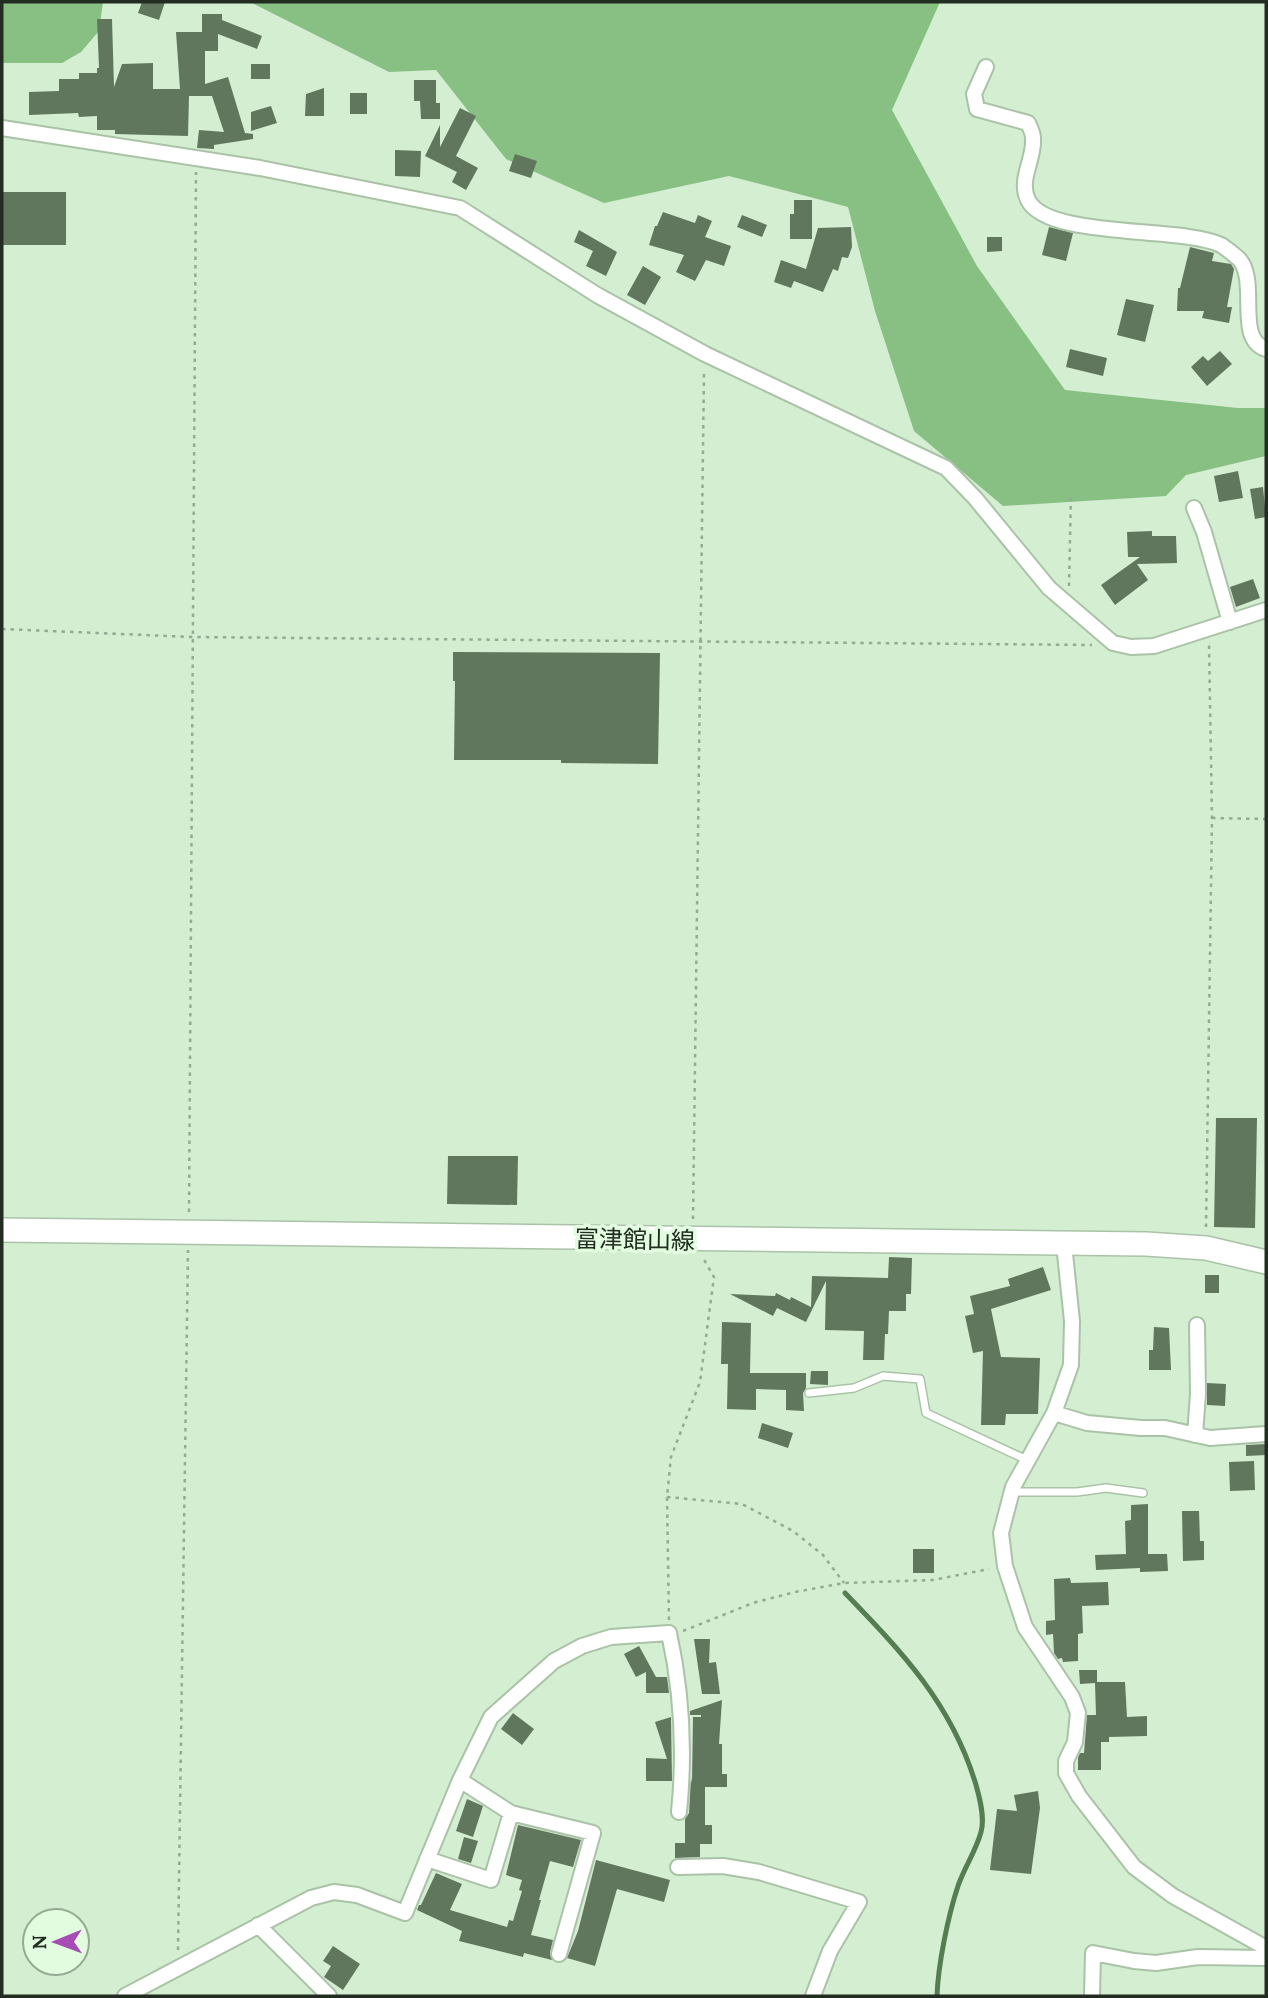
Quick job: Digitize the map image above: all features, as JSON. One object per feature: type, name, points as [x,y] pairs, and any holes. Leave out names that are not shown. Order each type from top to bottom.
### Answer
[{"type":"main road","name":"富津館山線","points":[[2,1230],[693,1241],[1146,1244],[1206,1248],[1266,1262]]},
{"type":"street","points":[[986,67],[974,94],[977,109],[1028,123],[1034,137],[1025,176],[1027,199],[1039,214],[1113,230],[1182,236],[1220,245],[1240,259],[1246,270],[1249,327],[1255,341],[1266,349]]},
{"type":"street","points":[[2,128],[351,184],[460,208],[597,295],[705,354],[946,468],[975,498],[1049,588],[1112,643],[1131,648],[1154,646],[1266,610]]},
{"type":"street","points":[[1194,508],[1204,532],[1230,622]]},
{"type":"street","points":[[1064,1244],[1072,1321],[1071,1365],[1054,1413],[1012,1492],[1000,1533],[1005,1566],[1025,1627],[1072,1698],[1078,1713],[1075,1742],[1066,1761],[1066,1773],[1079,1797],[1134,1867],[1173,1896],[1266,1948]]},
{"type":"street","points":[[1195,1435],[1198,1394],[1197,1325]]},
{"type":"street","points":[[1054,1413],[1087,1423],[1165,1428],[1210,1438],[1266,1434]]},
{"type":"street","points":[[125,1996],[311,1898],[334,1892],[357,1895],[405,1913],[460,1780],[491,1717],[554,1661],[582,1646],[611,1637],[670,1633],[678,1671],[681,1714],[683,1778],[679,1812]]},
{"type":"street","points":[[460,1780],[510,1814],[593,1833],[559,1954]]},
{"type":"street","points":[[427,1859],[491,1880],[510,1814]]},
{"type":"street","points":[[678,1867],[723,1866],[759,1872],[859,1902],[830,1951],[813,1996]]},
{"type":"street","points":[[258,1925],[329,1996]]},
{"type":"street","points":[[1092,1996],[1093,1953],[1156,1963],[1198,1957],[1266,1958]]},
{"type":"lane","points":[[809,1393],[854,1388],[883,1376],[920,1378],[926,1413],[1027,1460]]},
{"type":"lane","points":[[1012,1492],[1077,1492],[1106,1488],[1143,1493]]},
{"type":"path","points":[[177,1968],[188,1233],[196,158]]},
{"type":"path","points":[[705,354],[693,1241],[714,1277],[700,1382],[671,1457],[667,1497],[670,1633],[686,1631],[753,1603],[844,1583],[933,1580],[1005,1566]]},
{"type":"path","points":[[1066,603],[1071,572],[1070,494]]},
{"type":"path","points":[[2,629],[192,637],[1076,646],[1112,643]]},
{"type":"path","points":[[1206,1248],[1212,818],[1209,629]]},
{"type":"path","points":[[1212,818],[1266,819]]},
{"type":"path","points":[[667,1497],[742,1504],[793,1531],[823,1555],[844,1583]]},
{"type":"green space","points":[[2,2],[103,2],[99,31],[81,52],[62,63],[2,63]]},
{"type":"green space","points":[[250,2],[940,2],[892,110],[977,266],[1065,390],[1238,408],[1266,408],[1266,456],[1186,475],[1166,496],[1003,506],[914,431],[875,311],[848,207],[729,176],[604,203],[506,159],[436,70],[389,72]]},
{"type":"building","points":[[142,2],[165,2],[159,20],[138,13]]},
{"type":"building","points":[[202,14],[222,14],[222,20],[262,36],[257,49],[218,34],[218,51],[205,51],[205,84],[228,77],[245,133],[253,134],[253,139],[214,145],[214,149],[197,148],[199,130],[224,132],[212,96],[189,96],[188,136],[115,134],[115,130],[97,130],[97,116],[79,117],[78,113],[29,115],[29,92],[59,91],[59,79],[79,79],[79,73],[97,73],[97,19],[112,19],[114,87],[122,64],[153,63],[153,89],[180,89],[176,32],[202,32]]},
{"type":"building","points":[[251,64],[270,64],[270,79],[251,79]]},
{"type":"building","points":[[414,80],[436,80],[436,103],[440,103],[440,119],[421,119],[420,101],[414,101]]},
{"type":"building","points":[[324,88],[324,116],[305,116],[306,94]]},
{"type":"building","points":[[350,93],[367,93],[367,114],[350,114]]},
{"type":"building","points":[[271,106],[277,123],[251,131],[251,112]]},
{"type":"building","points":[[460,108],[476,116],[456,156],[478,168],[466,190],[452,182],[457,172],[425,156],[440,125],[440,147]]},
{"type":"building","points":[[395,150],[421,151],[420,177],[395,176]]},
{"type":"building","points":[[515,154],[537,161],[531,178],[509,171]]},
{"type":"building","points":[[2,192],[66,192],[66,245],[2,245]]},
{"type":"building","points":[[794,200],[812,200],[812,239],[790,239],[790,214],[794,214]]},
{"type":"building","points":[[663,212],[695,223],[698,215],[712,221],[705,237],[731,246],[724,266],[706,260],[695,281],[676,272],[684,255],[649,245]]},
{"type":"building","points":[[742,215],[767,225],[762,237],[737,227]]},
{"type":"building","points":[[851,227],[852,247],[848,258],[842,257],[838,271],[833,269],[823,292],[794,281],[791,288],[774,282],[781,260],[806,269],[818,228]]},
{"type":"building","points":[[1049,227],[1073,233],[1066,261],[1042,255]]},
{"type":"building","points":[[579,230],[617,252],[606,276],[586,266],[593,251],[574,242]]},
{"type":"building","points":[[987,237],[1002,237],[1002,251],[987,252]]},
{"type":"building","points":[[1190,247],[1214,253],[1212,261],[1231,264],[1234,269],[1227,307],[1232,307],[1229,323],[1202,318],[1204,311],[1177,311],[1178,288]]},
{"type":"building","points":[[643,266],[661,277],[645,305],[627,295]]},
{"type":"building","points":[[1126,299],[1154,305],[1145,342],[1117,335]]},
{"type":"building","points":[[1070,349],[1107,358],[1103,376],[1066,367]]},
{"type":"building","points":[[1220,351],[1232,364],[1207,386],[1191,367],[1203,356],[1208,361]]},
{"type":"building","points":[[1238,471],[1243,498],[1219,502],[1214,476]]},
{"type":"building","points":[[1263,487],[1266,517],[1255,519],[1250,489]]},
{"type":"building","points":[[1152,531],[1152,536],[1176,536],[1177,563],[1137,564],[1148,580],[1115,605],[1101,585],[1140,557],[1128,557],[1127,532]]},
{"type":"building","points":[[1253,579],[1260,598],[1236,607],[1230,587]]},
{"type":"building","points":[[453,652],[660,653],[658,764],[454,760]]},
{"type":"building","points":[[1216,1118],[1257,1118],[1255,1228],[1214,1227]]},
{"type":"building","points":[[448,1156],[518,1156],[517,1205],[447,1204]]},
{"type":"building","points":[[889,1257],[912,1258],[911,1294],[906,1294],[906,1311],[889,1311],[884,1360],[863,1360],[864,1331],[825,1330],[826,1281],[806,1322],[777,1308],[773,1316],[730,1294],[775,1296],[776,1293],[811,1307],[812,1276],[888,1278]]},
{"type":"building","points":[[1043,1267],[1051,1290],[991,1309],[1001,1357],[1040,1358],[1038,1414],[1006,1414],[1005,1425],[981,1425],[983,1351],[973,1353],[965,1316],[974,1314],[970,1296],[1010,1286],[1008,1279]]},
{"type":"building","points":[[1205,1275],[1219,1275],[1219,1293],[1205,1293]]},
{"type":"building","points":[[722,1322],[751,1323],[750,1373],[806,1373],[804,1411],[786,1410],[786,1390],[756,1389],[756,1410],[727,1409],[728,1364],[721,1364]]},
{"type":"building","points":[[1154,1327],[1169,1328],[1171,1370],[1149,1370],[1149,1350],[1153,1350]]},
{"type":"building","points":[[811,1371],[828,1371],[828,1385],[810,1384]]},
{"type":"building","points":[[1207,1383],[1226,1384],[1225,1406],[1207,1405]]},
{"type":"building","points":[[762,1423],[793,1433],[788,1448],[758,1438]]},
{"type":"building","points":[[1266,1444],[1266,1455],[1246,1456],[1246,1445]]},
{"type":"building","points":[[1254,1461],[1255,1490],[1230,1491],[1229,1462]]},
{"type":"building","points":[[1148,1504],[1148,1554],[1167,1554],[1168,1571],[1140,1572],[1140,1568],[1096,1570],[1095,1555],[1126,1554],[1125,1521],[1131,1520],[1131,1505]]},
{"type":"building","points":[[1182,1511],[1199,1511],[1204,1560],[1183,1561]]},
{"type":"building","points":[[913,1549],[934,1549],[934,1573],[913,1573]]},
{"type":"building","points":[[1070,1578],[1071,1583],[1108,1582],[1109,1605],[1082,1606],[1083,1633],[1078,1634],[1078,1661],[1063,1662],[1062,1658],[1058,1659],[1054,1653],[1053,1634],[1046,1635],[1046,1621],[1055,1620],[1054,1579]]},
{"type":"building","points":[[694,1639],[710,1639],[709,1663],[716,1662],[720,1694],[702,1694]]},
{"type":"building","points":[[639,1646],[656,1677],[667,1677],[669,1693],[646,1693],[646,1672],[636,1677],[624,1654]]},
{"type":"building","points":[[1079,1670],[1097,1670],[1097,1682],[1125,1682],[1127,1717],[1147,1716],[1147,1736],[1109,1737],[1109,1742],[1101,1742],[1101,1770],[1078,1770],[1078,1758],[1080,1753],[1084,1753],[1087,1715],[1096,1715],[1095,1683],[1080,1684]]},
{"type":"building","points":[[722,1700],[719,1744],[722,1744],[722,1774],[727,1774],[727,1787],[705,1787],[705,1825],[712,1825],[712,1844],[700,1844],[700,1857],[675,1858],[675,1843],[685,1843],[685,1819],[689,1813],[693,1717],[701,1717],[690,1715],[690,1711]]},
{"type":"building","points":[[513,1713],[534,1729],[522,1745],[501,1729]]},
{"type":"building","points":[[671,1717],[672,1781],[646,1781],[646,1758],[667,1759],[655,1722]]},
{"type":"building","points":[[1038,1791],[1040,1808],[1031,1874],[990,1870],[997,1809],[1017,1811],[1014,1795]]},
{"type":"building","points":[[467,1799],[483,1806],[473,1837],[456,1831]]},
{"type":"building","points":[[518,1825],[581,1840],[573,1867],[550,1861],[539,1900],[531,1935],[553,1940],[550,1952],[552,1960],[524,1953],[523,1957],[459,1941],[462,1931],[417,1910],[436,1873],[462,1884],[450,1910],[507,1927],[509,1920],[513,1921],[522,1891],[519,1890],[522,1880],[506,1875]]},
{"type":"building","points":[[464,1837],[478,1841],[471,1863],[458,1859]]},
{"type":"building","points":[[596,1860],[670,1880],[664,1902],[617,1889],[595,1966],[567,1958],[578,1931]]},
{"type":"building","points":[[333,1946],[360,1964],[343,1990],[324,1977],[331,1966],[323,1961]]},
{"type":"waterway","points":[[845,1593],[905,1658],[939,1704],[966,1756],[979,1796],[981,1832],[951,1911],[941,1955],[937,1996]]}]
